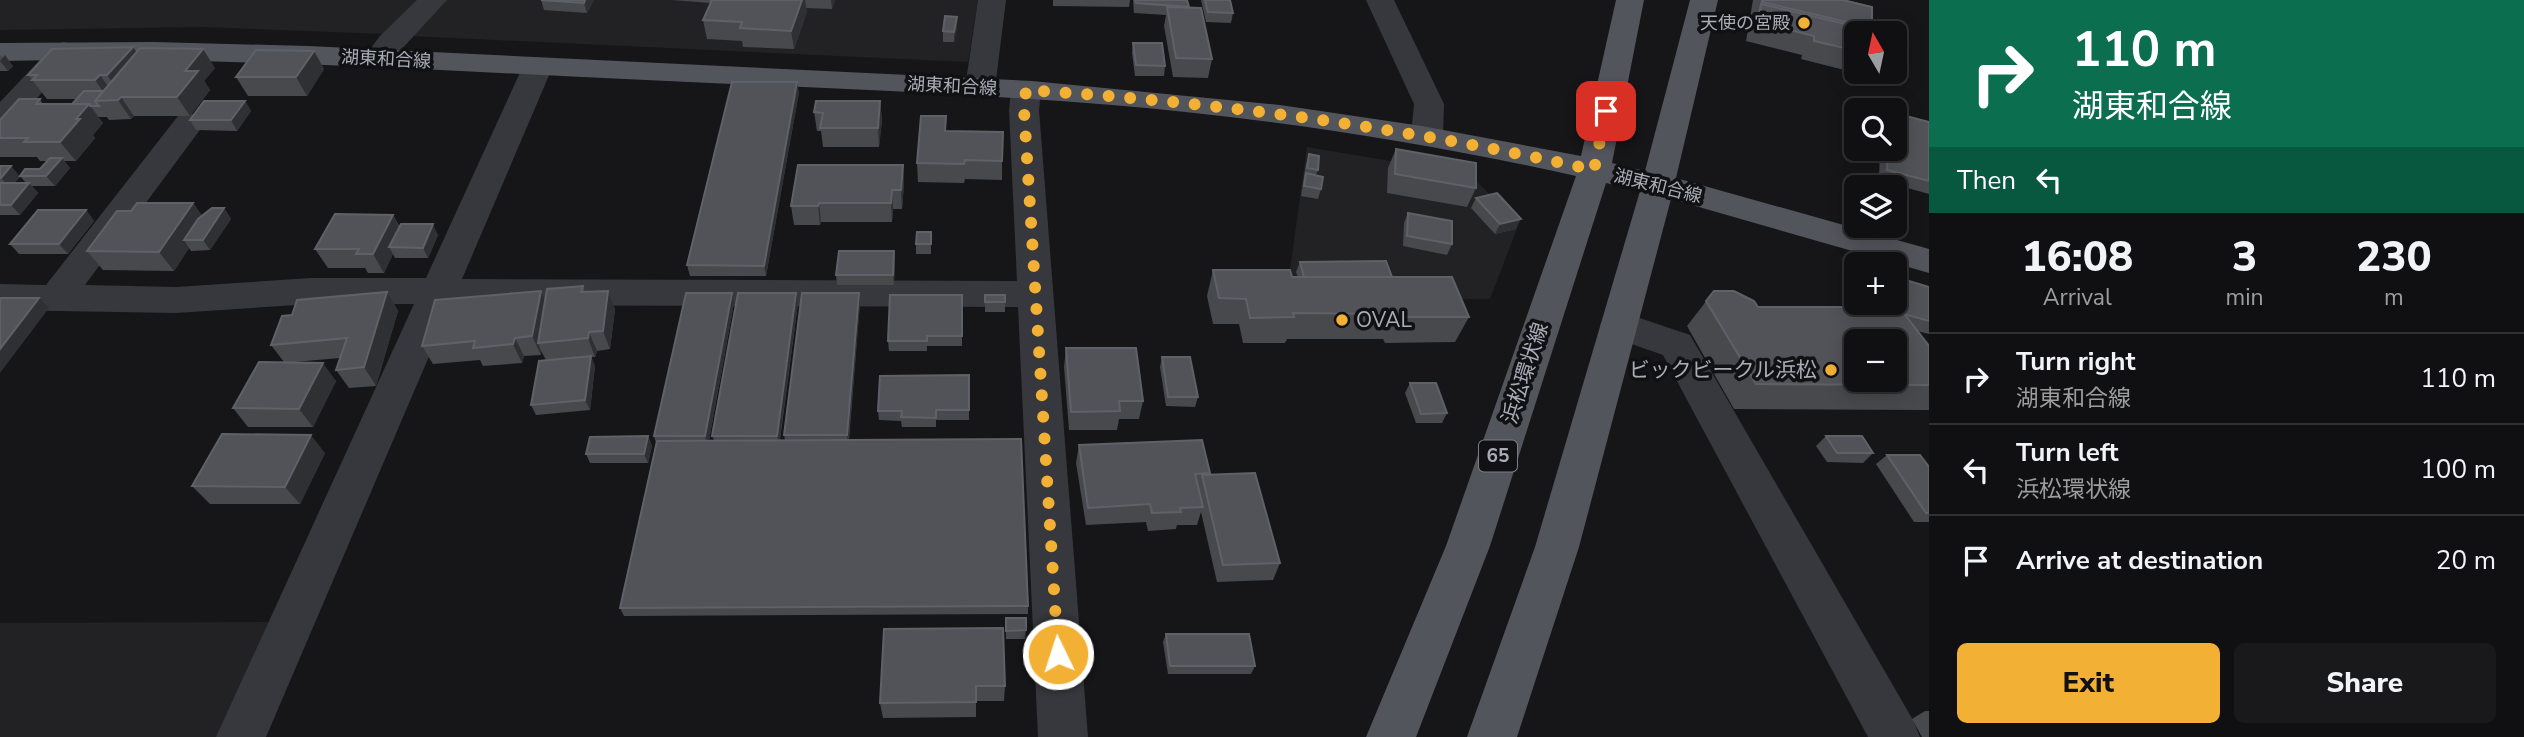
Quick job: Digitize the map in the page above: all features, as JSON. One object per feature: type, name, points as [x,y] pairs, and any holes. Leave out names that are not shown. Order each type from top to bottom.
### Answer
[{"type":"main road","name":"浜松環状線","points":[[1391,737],[1468,546],[1594,170],[1630,0]]},
{"type":"main road","points":[[1492,737],[1558,547],[1658,185],[1704,0]]},
{"type":"main road","name":"湖東和合線","points":[[0,52],[237,52],[378,58],[1026,90],[1214,106],[1427,136],[1594,170],[1658,185],[1929,261]]},
{"type":"street","points":[[378,58],[392,40],[433,0]]},
{"type":"street","points":[[980,88],[992,0]]},
{"type":"street","points":[[1380,0],[1429,104],[1427,136]]},
{"type":"street","points":[[0,120],[64,51]]},
{"type":"street","points":[[241,737],[538,66]]},
{"type":"street","points":[[1026,90],[1024,110],[1063,737]]},
{"type":"street","points":[[56,298],[189,123]]},
{"type":"street","points":[[0,297],[176,300],[311,291],[1035,294]]},
{"type":"street","points":[[1619,325],[1677,345],[1895,737]]},
{"type":"shaded area","points":[[0,0],[420,0],[385,34],[203,27],[0,30]]},
{"type":"shaded area","points":[[445,0],[978,0],[968,62],[410,36]]},
{"type":"shaded area","points":[[1307,147],[1469,174],[1519,223],[1490,299],[1286,299]]},
{"type":"shaded area","points":[[271,622],[219,737],[0,737],[0,623]]},
{"type":"building","points":[[541,0],[585,0],[584,3]]},
{"type":"building","points":[[712,0],[802,0],[791,31],[740,28],[742,22],[703,20]]},
{"type":"building","points":[[1135,0],[1187,0],[1189,7],[1136,3]]},
{"type":"building","points":[[1205,0],[1230,0],[1233,13],[1208,12]]},
{"type":"building","points":[[1843,0],[1872,7],[1872,21],[1844,21],[1762,2]]},
{"type":"building","name":"天使の宮殿","points":[[1761,4],[1844,24],[1844,48],[1814,41],[1814,36],[1758,22]]},
{"type":"building","points":[[1167,7],[1201,8],[1212,59],[1176,58]]},
{"type":"building","points":[[945,16],[957,17],[954,32],[943,31]]},
{"type":"building","points":[[1133,43],[1162,43],[1165,66],[1136,65]]},
{"type":"building","points":[[133,47],[107,75],[100,75],[95,80],[32,80],[37,75],[28,75],[52,49]]},
{"type":"building","points":[[140,48],[203,49],[185,71],[198,71],[177,97],[121,97],[118,100],[95,101]]},
{"type":"building","points":[[256,50],[314,51],[296,77],[236,77]]},
{"type":"building","points":[[732,82],[797,82],[764,266],[687,265]]},
{"type":"building","points":[[84,91],[103,91],[95,101],[99,106],[72,104]]},
{"type":"building","points":[[19,99],[40,99],[36,104],[89,104],[60,142],[24,142],[28,138],[0,138],[0,120]]},
{"type":"building","points":[[204,101],[245,101],[231,120],[190,120]]},
{"type":"building","points":[[816,101],[880,101],[878,128],[820,128],[823,113],[814,112]]},
{"type":"building","points":[[921,116],[946,116],[945,131],[1003,132],[1002,161],[965,160],[964,164],[917,163]]},
{"type":"building","points":[[1907,116],[1929,122],[1929,181],[1887,170],[1887,161],[1907,161]]},
{"type":"building","points":[[1396,149],[1476,163],[1476,188],[1395,174]]},
{"type":"building","points":[[1309,154],[1319,156],[1318,170],[1307,168]]},
{"type":"building","points":[[50,158],[62,158],[46,176],[20,176],[25,169],[40,169]]},
{"type":"building","points":[[798,165],[903,165],[901,190],[892,190],[891,203],[819,203],[818,206],[791,206]]},
{"type":"building","points":[[0,166],[11,166],[1,178],[0,178]]},
{"type":"building","points":[[1306,173],[1323,177],[1321,189],[1304,186]]},
{"type":"building","points":[[0,183],[29,183],[11,205],[0,205]]},
{"type":"building","points":[[1497,193],[1521,219],[1500,224],[1476,198]]},
{"type":"building","points":[[137,203],[193,203],[159,252],[87,251],[117,211],[131,211]]},
{"type":"building","points":[[212,208],[224,208],[203,240],[184,240],[198,219]]},
{"type":"building","points":[[38,210],[86,210],[59,244],[10,244]]},
{"type":"building","points":[[1408,213],[1452,221],[1452,244],[1407,236]]},
{"type":"building","points":[[335,214],[393,215],[373,254],[356,254],[359,249],[315,249]]},
{"type":"building","points":[[401,224],[433,224],[423,248],[389,247]]},
{"type":"building","points":[[917,232],[931,232],[931,244],[916,244]]},
{"type":"building","points":[[839,251],[894,251],[893,275],[836,275]]},
{"type":"building","points":[[1386,261],[1392,277],[1304,277],[1300,262]]},
{"type":"building","points":[[1213,270],[1290,270],[1292,277],[1452,277],[1469,317],[1293,313],[1294,317],[1250,318],[1246,299],[1219,298]]},
{"type":"building","points":[[1907,280],[1929,287],[1929,321],[1907,315]]},
{"type":"building","points":[[583,286],[581,292],[608,291],[603,331],[589,332],[588,338],[538,343],[547,289]]},
{"type":"building","points":[[541,291],[532,336],[515,338],[513,344],[473,348],[475,341],[422,346],[435,300]]},
{"type":"building","points":[[1714,291],[1734,291],[1754,301],[1758,307],[1844,307],[1844,315],[1905,315],[1929,346],[1929,385],[1907,385],[1907,329],[1844,329],[1844,385],[1756,384],[1706,301]]},
{"type":"building","points":[[387,292],[364,367],[336,370],[347,338],[271,345],[282,316],[292,315],[297,300]]},
{"type":"building","points":[[686,293],[732,293],[705,436],[654,436]]},
{"type":"building","points":[[738,293],[796,293],[777,436],[712,436]]},
{"type":"building","points":[[802,293],[859,293],[847,435],[784,435]]},
{"type":"building","points":[[890,295],[962,295],[962,336],[927,336],[927,341],[888,341]]},
{"type":"building","points":[[985,295],[1005,295],[1005,302],[985,302]]},
{"type":"building","points":[[0,298],[39,298],[0,349]]},
{"type":"building","points":[[1066,348],[1136,348],[1143,401],[1119,401],[1120,411],[1071,412]]},
{"type":"building","points":[[591,356],[585,400],[531,405],[539,361]]},
{"type":"building","points":[[1162,357],[1190,357],[1198,397],[1168,397]]},
{"type":"building","points":[[259,362],[323,363],[299,409],[233,408]]},
{"type":"building","points":[[969,375],[969,410],[936,410],[936,418],[901,417],[902,411],[878,411],[880,376]]},
{"type":"building","points":[[1410,383],[1436,383],[1447,413],[1421,414]]},
{"type":"building","points":[[222,434],[311,435],[285,487],[192,486]]},
{"type":"building","points":[[648,436],[644,454],[586,454],[590,437]]},
{"type":"building","points":[[1826,436],[1862,436],[1873,453],[1837,453]]},
{"type":"building","points":[[1021,439],[1028,606],[620,608],[657,441]]},
{"type":"building","points":[[1202,440],[1210,473],[1195,474],[1203,507],[1180,508],[1181,512],[1152,513],[1150,504],[1088,508],[1079,445]]},
{"type":"building","points":[[1887,455],[1920,455],[1929,467],[1929,513],[1926,513]]},
{"type":"building","points":[[1255,473],[1280,563],[1223,565],[1202,475]]},
{"type":"building","points":[[1006,618],[1026,618],[1026,630],[1006,631]]},
{"type":"building","points":[[1003,628],[1005,686],[976,686],[976,702],[880,703],[884,629]]},
{"type":"building","points":[[1166,634],[1249,634],[1255,666],[1170,666]]},
{"type":"place","name":"天使の宮殿","points":[[1804,23]]},
{"type":"place","name":"OVAL","points":[[1342,320]]},
{"type":"place","name":"ビックビークル浜松","points":[[1831,370]]},
{"type":"route","points":[[1058,654],[1024,110],[1026,90],[1280,114],[1414,134],[1594,170],[1606,111]]}]
